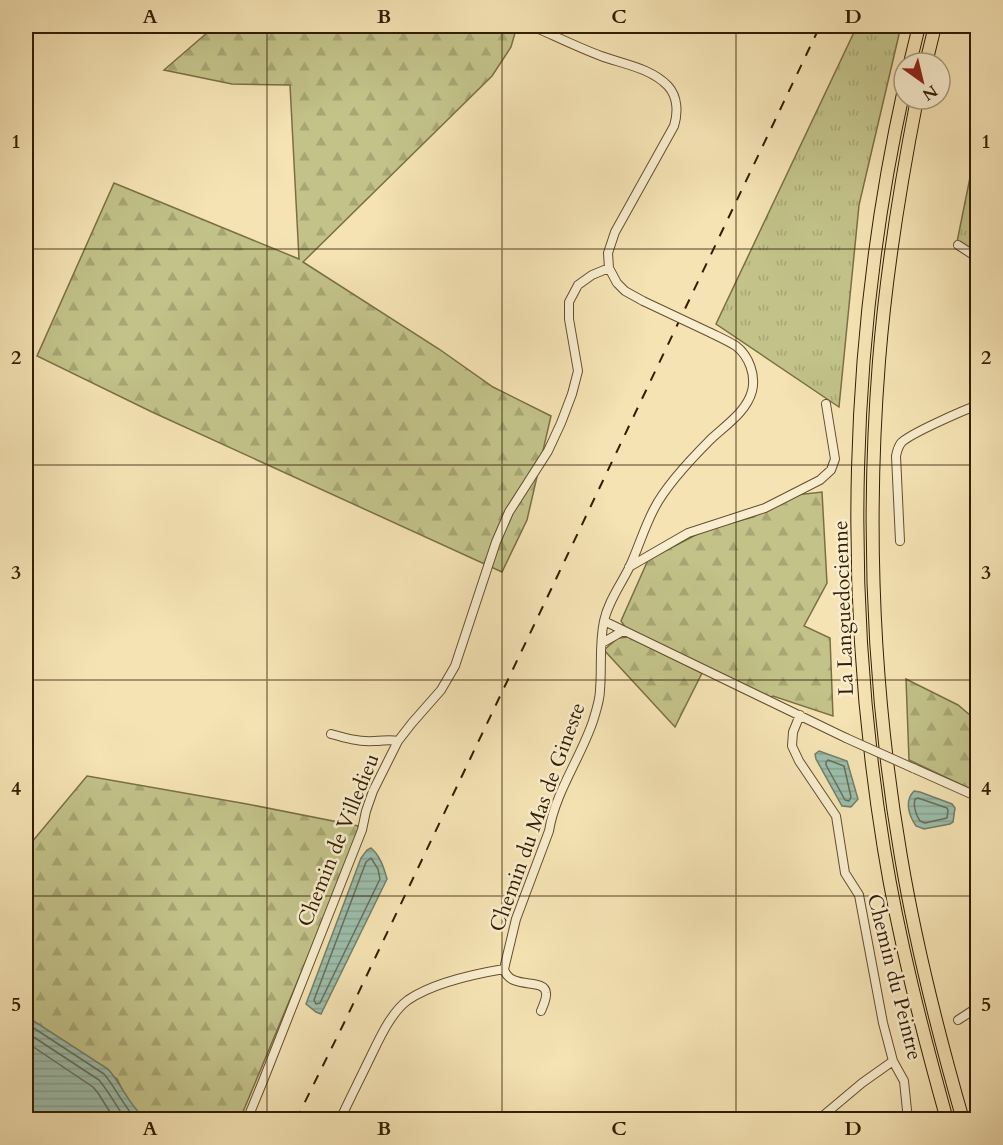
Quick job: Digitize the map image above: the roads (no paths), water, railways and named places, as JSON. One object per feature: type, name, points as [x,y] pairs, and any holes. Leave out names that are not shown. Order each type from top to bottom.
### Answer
[{"type":"highway","points":[[913,51],[919,26]]},
{"type":"highway","points":[[929,51],[935,26]]},
{"type":"highway","name":"La Languedocienne","points":[[900,111],[880,221],[864,362],[858,494],[860,612],[873,768],[889,879],[919,1017],[947,1119]]},
{"type":"highway","name":"La Languedocienne","points":[[915,111],[893,238],[879,360],[874,474],[875,615],[883,725],[900,854],[937,1027],[963,1119]]},
{"type":"street","points":[[532,26],[599,55],[651,73],[667,86],[676,102],[674,126],[615,232],[608,253],[609,268]]},
{"type":"street","points":[[958,245],[978,258]]},
{"type":"street","name":"Chemin du Mas de Gineste","points":[[504,969],[516,919],[549,831],[552,816],[593,720],[600,693],[604,621],[610,602],[629,567],[654,507],[669,486],[710,440],[744,408],[754,382],[750,365],[737,347],[625,291],[617,284],[609,268]]},
{"type":"street","name":"Chemin de Villedieu","points":[[246,1119],[263,1082],[362,830],[373,791],[398,741],[441,690],[455,666],[496,542],[509,512],[548,451],[561,423],[578,371],[569,319],[569,302],[578,285],[592,275],[609,268]]},
{"type":"street","points":[[629,567],[688,533],[765,508],[820,480],[831,470],[835,459],[826,404]]},
{"type":"street","points":[[900,541],[896,456],[898,446],[903,440],[978,405]]},
{"type":"street","points":[[604,621],[846,738],[978,797]]},
{"type":"street","points":[[602,643],[623,631]]},
{"type":"street","name":"Chemin du Peintre","points":[[801,715],[793,732],[792,747],[836,816],[845,873],[859,895],[883,1023],[893,1061],[904,1081],[908,1119]]},
{"type":"street","points":[[331,734],[352,740],[389,739],[398,741]]},
{"type":"street","points":[[340,1119],[382,1033],[396,1012],[406,1001],[426,990],[476,974],[504,969],[510,980],[542,985],[546,989],[541,1011]]},
{"type":"street","points":[[958,1020],[978,1007]]},
{"type":"street","points":[[818,1119],[893,1061]]},
{"type":"water","points":[[819,751],[847,761],[858,799],[851,807],[842,806],[816,759],[815,754]]},
{"type":"water","points":[[914,791],[952,804],[955,808],[953,822],[924,829],[916,826],[911,818],[908,804]]},
{"type":"water","points":[[371,848],[379,858],[387,879],[321,1014],[306,1004],[361,858]]},
{"type":"water","points":[[26,1016],[108,1069],[134,1108],[145,1119],[26,1119]]},
{"type":"railway","points":[[296,1120],[820,26]]}]
